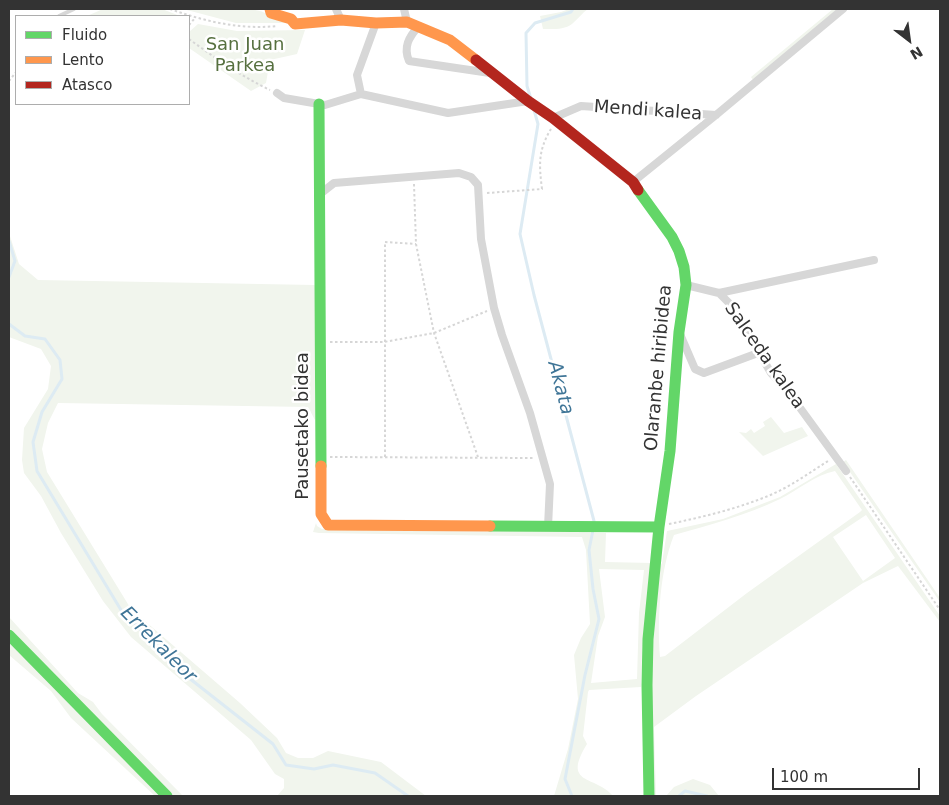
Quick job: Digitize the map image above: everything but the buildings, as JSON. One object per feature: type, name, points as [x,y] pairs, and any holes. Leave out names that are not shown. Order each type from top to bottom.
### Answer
[{"type":"street","points":[[270,9],[271,14],[291,19],[295,24],[341,20],[412,24]]},
{"type":"street","points":[[336,9],[341,20]]},
{"type":"street","points":[[404,9],[412,24],[406,55],[409,61],[492,73]]},
{"type":"street","points":[[632,182],[843,9]]},
{"type":"street","points":[[361,94],[357,75],[376,23]]},
{"type":"street","name":"Olaranbe hiribidea","points":[[412,24],[450,40],[528,101],[555,119],[632,182],[672,237],[684,267],[686,284],[679,332],[670,451],[659,526],[648,639],[649,796]]},
{"type":"street","points":[[276,93],[284,98],[325,105],[361,94],[448,113],[528,101]]},
{"type":"street","name":"Pausetako bidea","points":[[319,104],[321,514],[328,525],[659,526]]},
{"type":"street","name":"Mendi kalea","points":[[555,119],[581,106],[716,115]]},
{"type":"street","points":[[320,194],[334,183],[459,173],[471,177],[478,185],[481,239],[494,308],[530,413],[550,484],[548,527]]},
{"type":"street","points":[[719,293],[874,260]]},
{"type":"street","name":"Salceda kalea","points":[[686,284],[719,293],[731,305],[771,373],[787,390],[846,471]]},
{"type":"street","points":[[679,332],[695,369],[704,373],[758,353]]},
{"type":"street","points":[[9,635],[167,796]]},
{"type":"lane","points":[[61,15],[74,9]]},
{"type":"path","points":[[170,9],[187,15]]},
{"type":"path","points":[[190,16],[232,26],[266,27],[295,24]]},
{"type":"path","points":[[190,24],[195,18]]},
{"type":"path","points":[[190,40],[214,58],[249,80],[276,93]]},
{"type":"path","points":[[479,194],[542,189],[539,167],[543,142],[555,119]]},
{"type":"path","points":[[413,176],[416,244],[434,333],[478,458]]},
{"type":"path","points":[[384,458],[385,242],[416,244]]},
{"type":"path","points":[[320,342],[384,342],[434,333],[494,308]]},
{"type":"path","points":[[320,457],[543,458]]},
{"type":"path","points":[[659,526],[705,517],[769,496],[796,482],[835,457]]},
{"type":"path","points":[[846,471],[940,610]]},
{"type":"green space","points":[[103,9],[162,9],[177,15],[89,15]]},
{"type":"green space","points":[[183,9],[251,9],[287,23],[236,23]]},
{"type":"green space","points":[[569,9],[588,9],[569,26],[558,29],[543,29],[540,16]]},
{"type":"green space","points":[[833,9],[838,9],[753,80],[751,77]]},
{"type":"green space","name":"San Juan Parkea","points":[[198,24],[237,31],[305,30],[297,54],[270,60],[266,83],[251,91],[190,49],[190,31]]},
{"type":"green space","points":[[9,233],[19,264],[38,280],[315,285],[315,420],[308,407],[58,403],[48,423],[42,449],[47,472],[131,609],[240,703],[277,738],[286,753],[298,758],[313,758],[328,751],[381,762],[426,796],[277,796],[284,788],[284,779],[275,774],[251,740],[131,637],[103,601],[61,533],[41,496],[24,473],[22,460],[24,428],[48,389],[51,366],[41,349],[9,337]]},
{"type":"green space","points":[[771,417],[784,433],[802,427],[808,436],[763,456],[739,432],[746,433],[751,429],[754,433],[765,426],[763,422]]},
{"type":"green space","points":[[846,460],[940,598],[940,602],[843,462]]},
{"type":"green space","points":[[836,464],[940,616],[940,622],[898,566],[863,583],[696,696],[654,727],[656,796],[652,796],[650,663],[660,567],[667,531],[723,519],[780,497]],"holes":[[[835,471],[862,510],[747,593],[665,656],[660,657],[661,595],[665,563],[674,535],[754,510],[780,499],[820,476]],[[866,515],[895,558],[863,581],[833,537]]]},
{"type":"green space","points":[[316,523],[322,529],[539,530],[606,533],[605,562],[653,563],[642,651],[641,687],[589,690],[588,692],[583,736],[587,744],[580,757],[579,773],[584,778],[606,789],[613,796],[554,796],[568,749],[578,699],[574,655],[581,638],[590,624],[586,550],[582,537],[313,532]],"holes":[[[599,569],[644,570],[639,613],[637,679],[591,683],[598,636],[605,617]]]},
{"type":"green space","points":[[9,617],[78,693],[93,702],[102,714],[183,796],[174,796],[30,650],[9,627]]},
{"type":"green space","points":[[9,640],[162,796],[155,796],[71,718],[51,691],[9,655]]},
{"type":"green space","points":[[693,779],[710,785],[719,796],[666,796],[674,787]]},
{"type":"waterway","name":"Akata","points":[[531,99],[527,86],[526,33],[535,23],[571,12],[573,9]]},
{"type":"waterway","name":"Akata","points":[[534,110],[538,124],[520,234],[534,295],[594,524]]},
{"type":"waterway","name":"Errekaleor","points":[[9,241],[15,261],[9,277]]},
{"type":"waterway","name":"Errekaleor","points":[[9,324],[25,336],[45,339],[60,360],[62,379],[42,412],[33,442],[37,471],[121,610],[189,678],[273,744],[286,765],[314,769],[333,765],[375,773],[408,796]]},
{"type":"waterway","name":"Akata","points":[[572,796],[565,779],[585,675],[599,619],[593,589],[589,550],[593,530]]},
{"type":"waterway","name":"Errekaleor","points":[[679,796],[685,791],[707,796]]},
{"type":"traffic: fast","points":[[319,104],[321,466]]},
{"type":"traffic: fast","points":[[638,190],[672,237],[684,267],[686,285],[679,332],[670,451],[659,527],[648,639],[649,796]]},
{"type":"traffic: fast","points":[[490,526],[659,527]]},
{"type":"traffic: fast","points":[[9,635],[167,796]]},
{"type":"traffic: slow","points":[[270,9],[271,13],[291,19],[295,24],[341,20],[376,23],[407,22],[450,40],[476,60]]},
{"type":"traffic: slow","points":[[321,466],[321,514],[328,525],[490,526]]},
{"type":"traffic: jam","points":[[476,60],[633,182],[638,190]]}]
